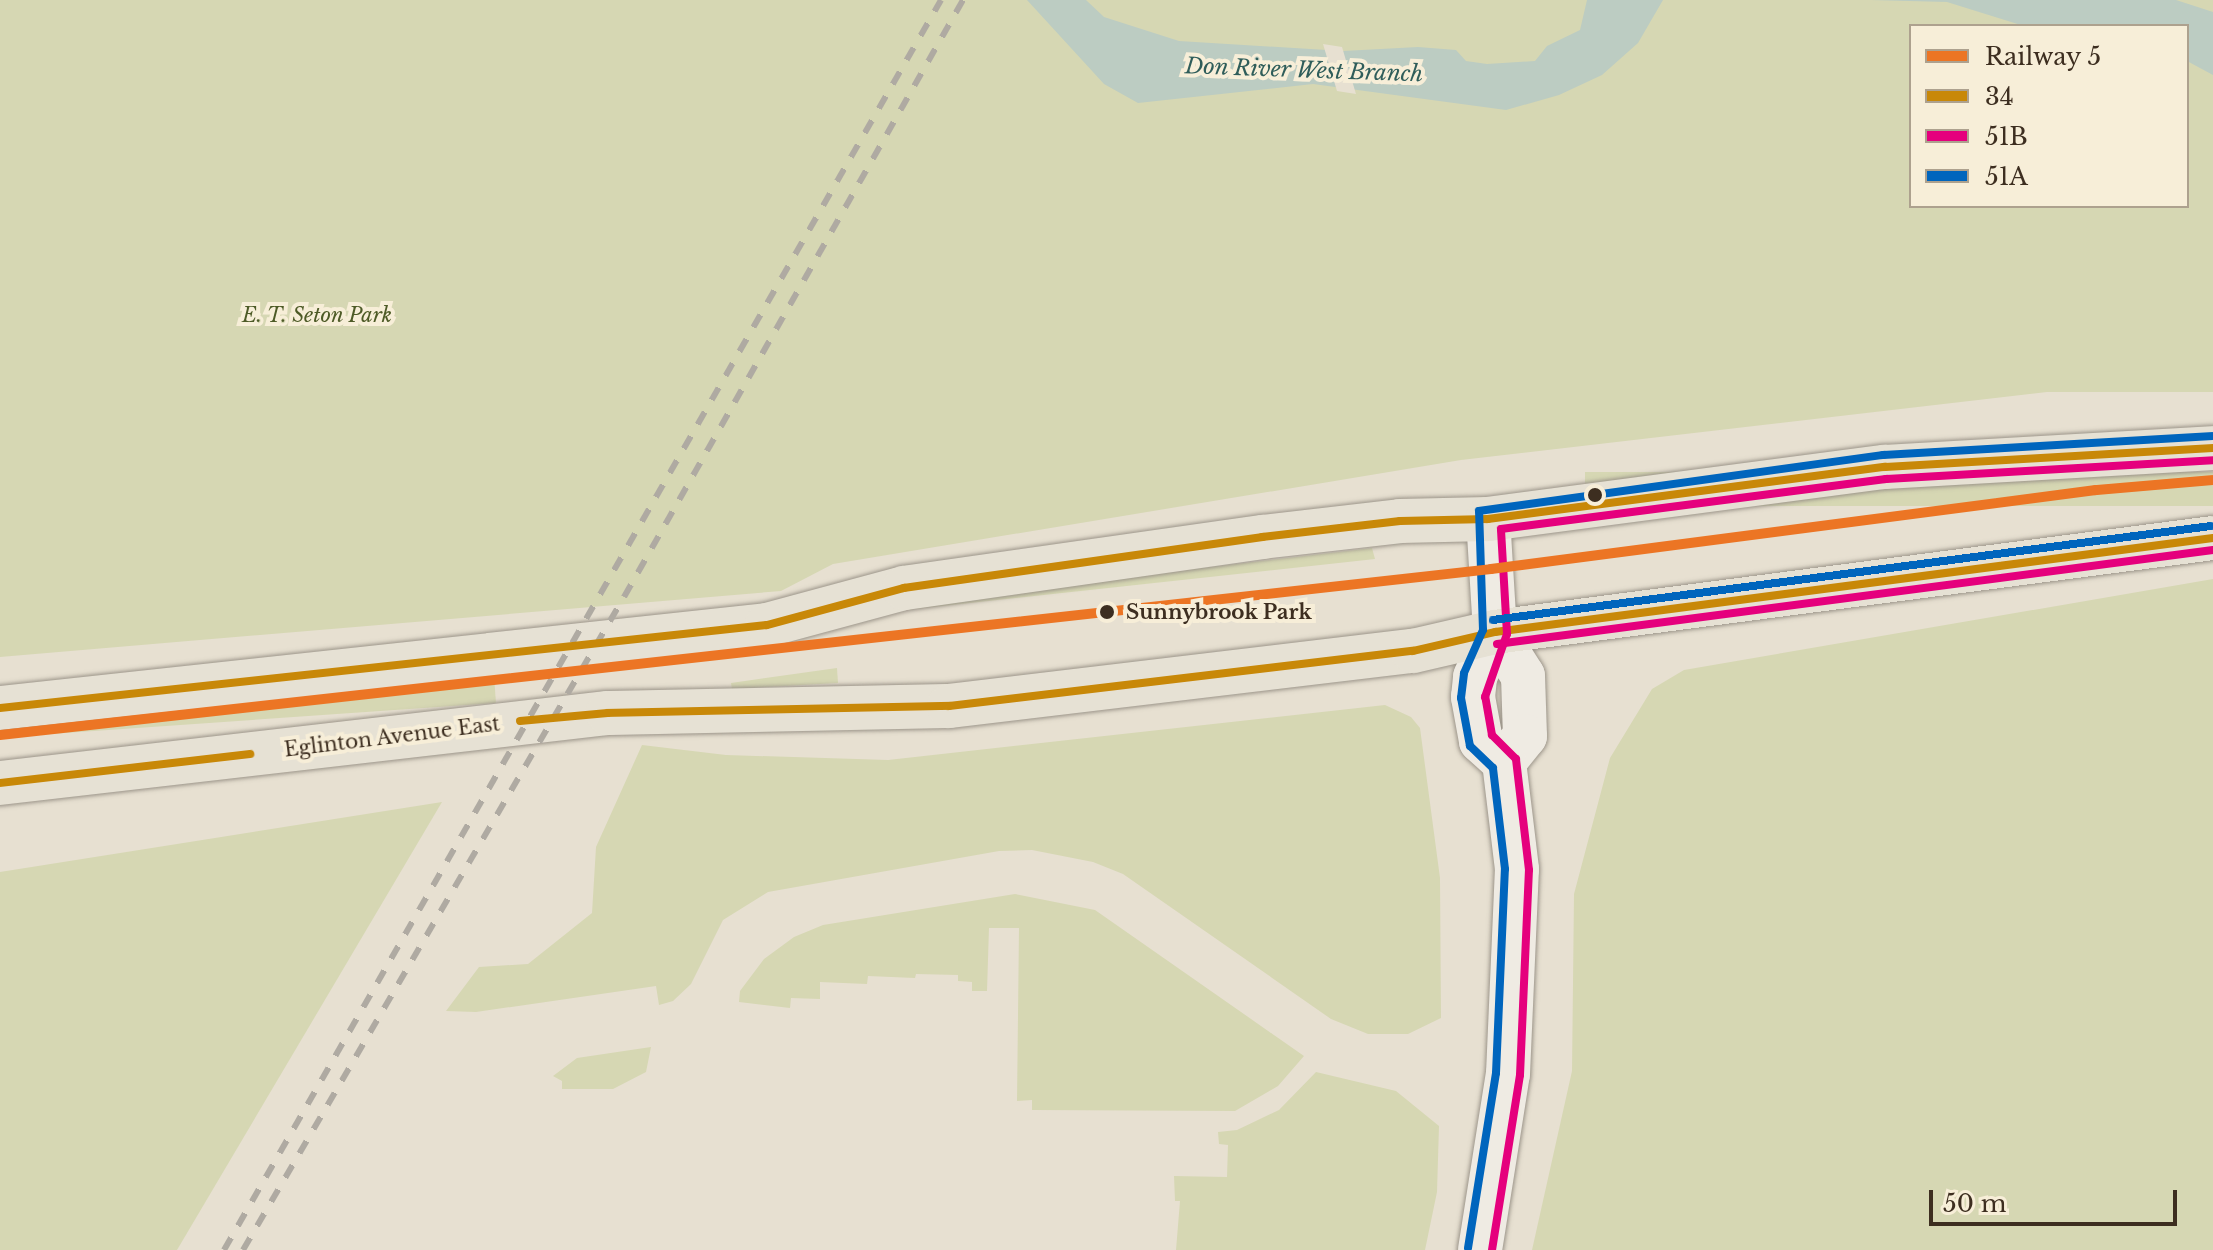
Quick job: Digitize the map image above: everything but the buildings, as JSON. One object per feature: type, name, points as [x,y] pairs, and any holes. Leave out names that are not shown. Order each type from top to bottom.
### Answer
[{"type":"main road","points":[[0,708],[767,625],[904,588],[1400,521],[1488,519],[1885,467],[2213,448]]},
{"type":"main road","points":[[1480,1250],[1508,1074],[1517,869],[1504,762],[1525,736],[1523,676],[1495,632],[1488,519]]},
{"type":"main road","name":"Eglinton Avenue East","points":[[0,783],[608,713],[949,706],[1413,651],[1495,632],[2213,538]]},
{"type":"green space","name":"E. T. Seton Park","points":[[0,0],[2213,0],[2213,392],[2047,392],[1461,460],[833,564],[781,591],[0,657]]},
{"type":"green space","points":[[1585,472],[2213,472],[2213,506],[1585,506]]},
{"type":"green space","points":[[1372,548],[1375,559],[906,610],[907,605],[986,593]]},
{"type":"green space","points":[[2213,579],[2213,1250],[1532,1250],[1572,1071],[1574,894],[1610,758],[1652,689],[1684,670]]},
{"type":"green space","points":[[837,668],[838,683],[732,689],[731,683]]},
{"type":"green space","points":[[494,675],[496,703],[0,738],[0,710]]},
{"type":"green space","points":[[1385,705],[1411,717],[1420,728],[1440,878],[1441,1018],[1408,1034],[1368,1034],[1331,1019],[1123,874],[1093,862],[1032,850],[999,851],[768,892],[723,920],[691,984],[673,1001],[659,1005],[656,986],[476,1012],[446,1011],[479,967],[528,964],[592,913],[596,847],[642,745],[726,755],[888,760]]},
{"type":"green space","points":[[442,802],[177,1250],[0,1250],[0,872]]},
{"type":"green space","points":[[1015,894],[1095,910],[1304,1056],[1278,1086],[1235,1111],[1032,1110],[1032,1100],[1017,1101],[1019,928],[989,928],[987,991],[972,991],[972,982],[958,981],[958,975],[916,974],[915,978],[868,976],[867,984],[820,982],[820,999],[791,998],[790,1008],[739,1002],[740,991],[764,959],[794,937],[823,925]]},
{"type":"green space","points":[[651,1047],[646,1072],[613,1089],[562,1089],[562,1081],[553,1076],[577,1058]]},
{"type":"green space","points":[[1316,1072],[1396,1091],[1439,1126],[1437,1192],[1425,1250],[1176,1250],[1180,1201],[1175,1201],[1174,1176],[1227,1177],[1228,1145],[1219,1144],[1218,1132],[1237,1130],[1279,1110]]},
{"type":"water","name":"Don River West Branch","points":[[1027,0],[1086,0],[1104,17],[1179,41],[1343,51],[1418,47],[1456,50],[1466,61],[1487,64],[1535,61],[1547,46],[1580,30],[1587,0],[1663,0],[1638,43],[1602,75],[1559,95],[1506,110],[1313,84],[1138,103],[1104,84]]},
{"type":"water","points":[[1871,0],[2176,0],[2213,12],[2213,75],[2189,62],[2189,24],[2018,24],[1947,2]]},
{"type":"pier","points":[[1323,44],[1342,47],[1356,94],[1337,91]]},
{"type":"railway","points":[[224,1250],[941,0]]},
{"type":"railway","points":[[243,1250],[624,597],[963,0]]},
{"type":"rail line","name":"5","points":[[0,735],[1491,569],[2096,490],[2213,480]]},
{"type":"transit line","name":"51A","points":[[1468,1248],[1496,1073],[1505,869],[1493,768],[1470,746],[1461,698],[1464,673],[1483,630],[1479,511],[1883,455],[2212,436]]},
{"type":"transit line","name":"34","points":[[0,708],[767,625],[904,588],[1262,537],[1400,521],[1488,519],[1885,467],[2213,448]]},
{"type":"transit line","name":"51B","points":[[1492,1250],[1520,1075],[1529,870],[1516,759],[1492,735],[1485,697],[1507,634],[1501,529],[1886,479],[2213,460]]},
{"type":"transit line","name":"51A","points":[[1493,620],[2211,526]]},
{"type":"transit line","name":"34","points":[[520,721],[608,713],[949,706],[1413,651],[1495,632],[2213,538]]},
{"type":"transit line","name":"51B","points":[[1497,644],[2213,550]]},
{"type":"transit line","name":"34","points":[[0,783],[250,754]]},
{"type":"place","name":"Sunnybrook Park","points":[[1107,612]]}]
